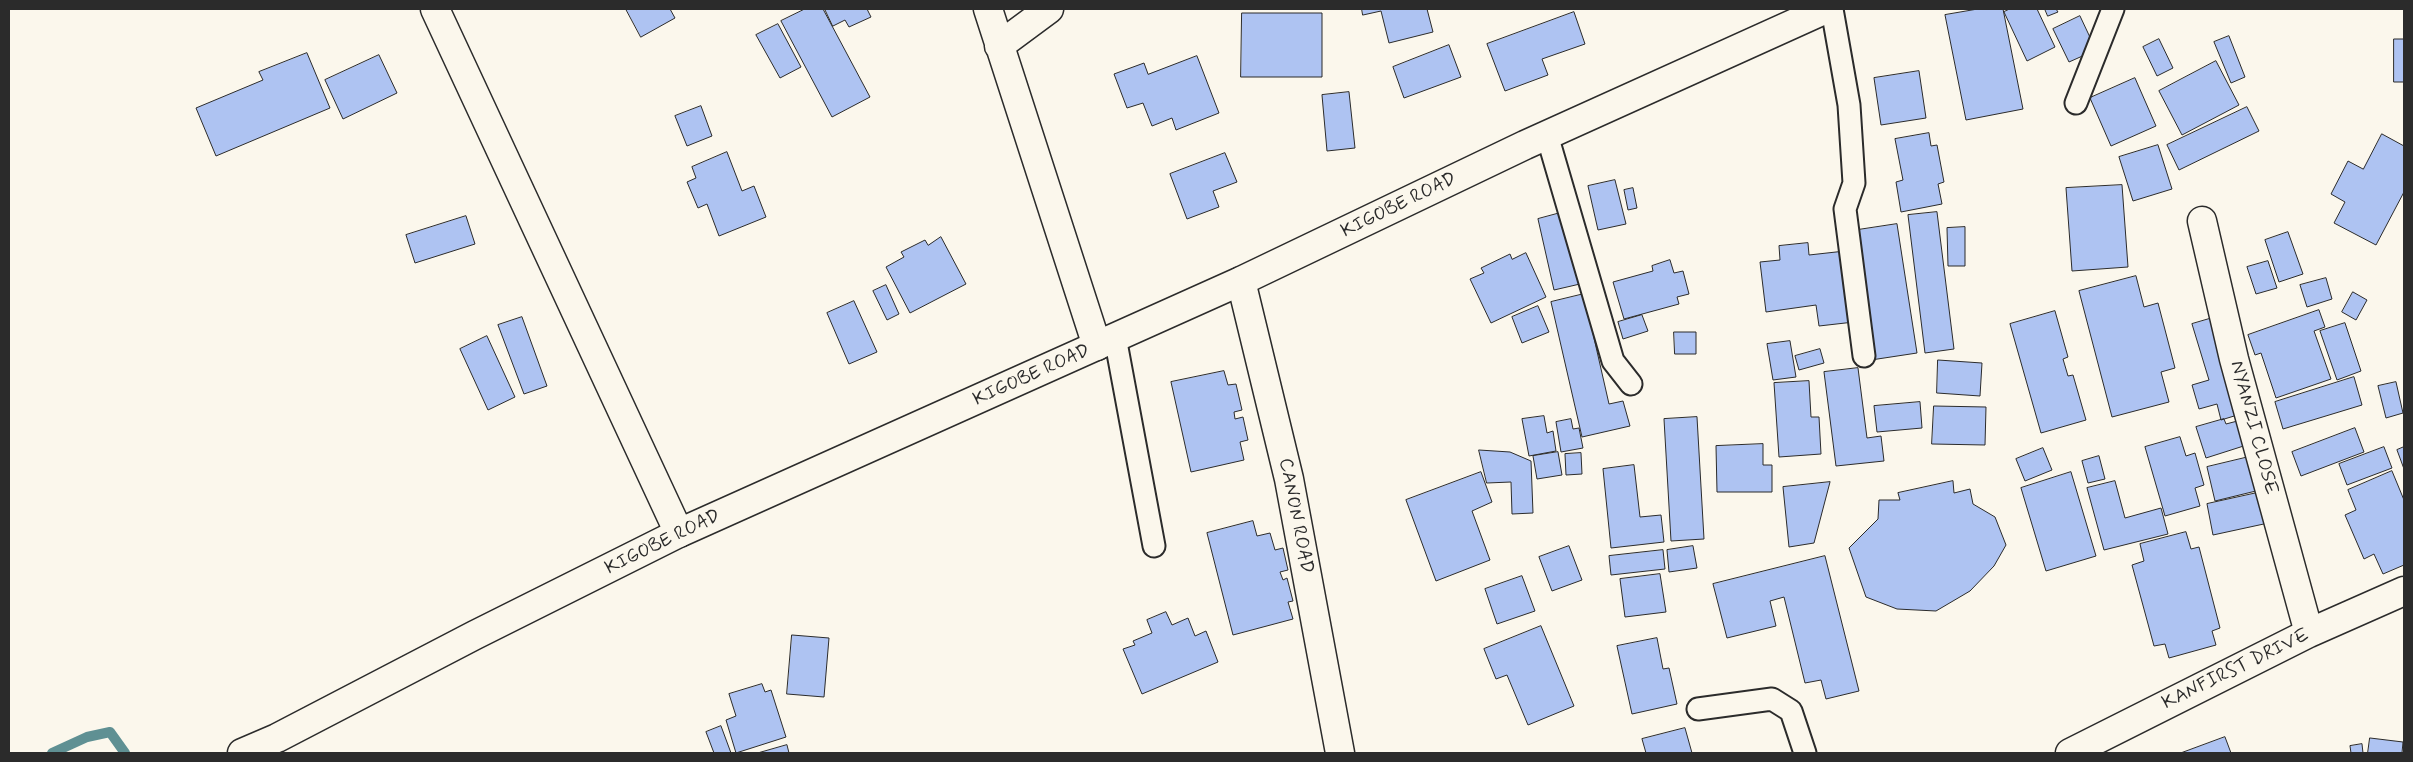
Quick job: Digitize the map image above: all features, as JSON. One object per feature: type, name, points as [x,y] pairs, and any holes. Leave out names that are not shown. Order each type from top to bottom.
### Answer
[{"type":"street","points":[[435,9],[679,533]]},
{"type":"street","points":[[988,9],[1106,342]]},
{"type":"street","points":[[1000,46],[1049,9]]},
{"type":"street","name":"KIGOBE ROAD","points":[[242,753],[277,738],[475,635],[679,533],[1241,281],[1547,135],[1826,9]]},
{"type":"street","name":"NYANZI CLOSE","points":[[2202,221],[2234,359],[2309,633]]},
{"type":"street","name":"CANON ROAD","points":[[1241,281],[1290,480],[1340,753]]},
{"type":"street","name":"KANFIRST DRIVE","points":[[2070,753],[2309,633],[2404,591]]},
{"type":"lane","points":[[1832,9],[1849,105],[1854,183],[1845,209],[1864,356]]},
{"type":"lane","points":[[2076,103],[2113,9]]},
{"type":"lane","points":[[1547,135],[1613,361],[1631,384]]},
{"type":"lane","points":[[1106,342],[1154,546]]},
{"type":"lane","points":[[1698,709],[1772,700],[1791,711],[1805,753]]},
{"type":"building","points":[[626,9],[670,9],[675,18],[641,37]]},
{"type":"building","points":[[805,9],[823,9],[870,97],[832,117],[781,21]]},
{"type":"building","points":[[825,9],[867,9],[871,17],[849,27],[845,20],[833,26]]},
{"type":"building","points":[[1362,9],[1427,9],[1433,32],[1389,43],[1381,11],[1363,15]]},
{"type":"building","points":[[1978,9],[2003,9],[2023,109],[1966,120],[1945,15]]},
{"type":"building","points":[[2010,9],[2037,9],[2055,47],[2027,61],[2004,12]]},
{"type":"building","points":[[2045,9],[2056,9],[2058,12],[2048,16]]},
{"type":"building","points":[[1574,12],[1585,44],[1542,59],[1548,75],[1505,91],[1487,44]]},
{"type":"building","points":[[1242,13],[1322,13],[1322,77],[1241,77]]},
{"type":"building","points":[[2080,16],[2096,50],[2069,62],[2053,29]]},
{"type":"building","points":[[778,24],[801,67],[780,78],[756,35]]},
{"type":"building","points":[[2229,36],[2245,77],[2231,83],[2214,42]]},
{"type":"building","points":[[2159,39],[2173,68],[2157,76],[2143,47]]},
{"type":"building","points":[[2394,39],[2404,39],[2404,82],[2394,82]]},
{"type":"building","points":[[1449,45],[1461,77],[1404,98],[1393,67]]},
{"type":"building","points":[[307,53],[330,108],[216,156],[196,108],[263,80],[259,72]]},
{"type":"building","points":[[379,55],[397,93],[343,119],[325,80]]},
{"type":"building","points":[[1197,56],[1219,113],[1176,130],[1172,118],[1152,126],[1143,103],[1127,108],[1114,74],[1144,63],[1148,74]]},
{"type":"building","points":[[2216,61],[2239,105],[2182,135],[2159,91]]},
{"type":"building","points":[[1919,71],[1926,118],[1881,125],[1874,78]]},
{"type":"building","points":[[2135,78],[2156,126],[2111,146],[2090,98]]},
{"type":"building","points":[[1349,92],[1355,148],[1327,151],[1322,95]]},
{"type":"building","points":[[701,106],[712,136],[687,146],[675,116]]},
{"type":"building","points":[[2247,107],[2259,131],[2179,170],[2167,145]]},
{"type":"building","points":[[1929,133],[1931,146],[1937,145],[1944,182],[1938,184],[1942,204],[1901,212],[1896,182],[1903,180],[1895,139]]},
{"type":"building","points":[[2382,134],[2404,146],[2404,192],[2376,245],[2334,223],[2345,202],[2331,194],[2348,161],[2363,169]]},
{"type":"building","points":[[2158,145],[2172,189],[2133,201],[2119,157]]},
{"type":"building","points":[[727,152],[742,191],[754,186],[766,217],[719,236],[707,204],[698,208],[687,182],[696,178],[692,167]]},
{"type":"building","points":[[1225,153],[1237,182],[1213,191],[1219,207],[1187,219],[1170,174]]},
{"type":"building","points":[[1615,180],[1626,224],[1598,230],[1588,186]]},
{"type":"building","points":[[2122,185],[2128,267],[2072,271],[2066,188]]},
{"type":"building","points":[[1633,188],[1637,208],[1628,210],[1624,190]]},
{"type":"building","points":[[1564,212],[1580,284],[1554,290],[1538,219]]},
{"type":"building","points":[[1937,212],[1954,349],[1925,353],[1908,215]]},
{"type":"building","points":[[466,216],[475,244],[415,263],[406,235]]},
{"type":"building","points":[[1897,224],[1917,353],[1871,360],[1851,231]]},
{"type":"building","points":[[1965,227],[1965,266],[1948,266],[1947,228]]},
{"type":"building","points":[[2288,232],[2303,274],[2279,282],[2265,240]]},
{"type":"building","points":[[941,237],[966,284],[910,313],[886,267],[904,257],[901,252],[925,240],[928,245]]},
{"type":"building","points":[[1808,243],[1809,255],[1845,251],[1854,322],[1819,326],[1816,305],[1766,312],[1760,262],[1780,260],[1779,246]]},
{"type":"building","points":[[1526,253],[1546,297],[1491,323],[1470,279],[1484,273],[1481,268],[1510,254],[1512,259]]},
{"type":"building","points":[[1670,260],[1674,273],[1683,271],[1689,294],[1677,297],[1679,304],[1624,319],[1613,282],[1653,271],[1652,266]]},
{"type":"building","points":[[2268,261],[2277,288],[2256,294],[2247,267]]},
{"type":"building","points":[[2136,276],[2144,307],[2158,303],[2175,368],[2161,372],[2169,402],[2112,417],[2079,291]]},
{"type":"building","points":[[2326,278],[2332,299],[2307,307],[2300,285]]},
{"type":"building","points":[[886,285],[899,314],[887,320],[873,291]]},
{"type":"building","points":[[2353,292],[2367,300],[2356,320],[2342,312]]},
{"type":"building","points":[[1584,294],[1609,404],[1623,401],[1630,426],[1582,437],[1551,302]]},
{"type":"building","points":[[854,301],[877,352],[849,364],[827,313]]},
{"type":"building","points":[[1538,306],[1549,332],[1522,343],[1512,317]]},
{"type":"building","points":[[2319,310],[2325,327],[2314,331],[2331,379],[2276,398],[2261,353],[2255,355],[2248,335]]},
{"type":"building","points":[[2055,311],[2068,357],[2063,359],[2068,376],[2073,375],[2086,420],[2041,433],[2010,324]]},
{"type":"building","points":[[1642,315],[1648,331],[1623,339],[1618,322]]},
{"type":"building","points":[[522,317],[547,386],[524,394],[498,325]]},
{"type":"building","points":[[2216,317],[2244,413],[2221,420],[2217,404],[2199,409],[2192,385],[2209,380],[2192,324]]},
{"type":"building","points":[[2345,323],[2361,371],[2337,380],[2320,331]]},
{"type":"building","points":[[1674,332],[1696,332],[1696,354],[1675,354]]},
{"type":"building","points":[[487,336],[515,397],[488,410],[460,349]]},
{"type":"building","points":[[1790,341],[1796,377],[1773,380],[1767,344]]},
{"type":"building","points":[[1820,349],[1824,363],[1799,370],[1795,356]]},
{"type":"building","points":[[1938,360],[1982,363],[1980,396],[1937,393]]},
{"type":"building","points":[[1858,368],[1867,438],[1881,436],[1884,461],[1836,466],[1824,372]]},
{"type":"building","points":[[1224,371],[1228,385],[1236,384],[1242,410],[1234,412],[1235,419],[1243,417],[1248,440],[1240,442],[1244,460],[1191,472],[1171,382]]},
{"type":"building","points":[[2354,377],[2362,405],[2283,429],[2275,402]]},
{"type":"building","points":[[1809,381],[1811,417],[1819,417],[1821,454],[1779,457],[1774,383]]},
{"type":"building","points":[[2396,382],[2403,413],[2386,418],[2378,386]]},
{"type":"building","points":[[1920,402],[1922,428],[1877,432],[1874,406]]},
{"type":"building","points":[[1934,406],[1986,407],[1985,445],[1932,444]]},
{"type":"building","points":[[1544,416],[1547,433],[1553,431],[1556,451],[1529,456],[1522,419]]},
{"type":"building","points":[[1697,417],[1704,539],[1671,541],[1664,419]]},
{"type":"building","points":[[1571,419],[1573,429],[1579,428],[1583,448],[1561,452],[1556,422]]},
{"type":"building","points":[[2224,419],[2226,424],[2245,419],[2253,443],[2206,458],[2196,427]]},
{"type":"building","points":[[2355,428],[2364,452],[2301,476],[2292,452]]},
{"type":"building","points":[[2180,437],[2186,456],[2195,453],[2204,485],[2195,488],[2200,506],[2165,516],[2145,447]]},
{"type":"building","points":[[1763,444],[1763,465],[1772,465],[1772,492],[1717,492],[1716,446]]},
{"type":"building","points":[[2384,447],[2392,468],[2347,485],[2339,464]]},
{"type":"building","points":[[2404,447],[2404,469],[2397,450]]},
{"type":"building","points":[[2043,448],[2052,470],[2025,481],[2016,459]]},
{"type":"building","points":[[1479,450],[1510,452],[1531,461],[1533,513],[1512,514],[1511,482],[1487,483]]},
{"type":"building","points":[[1558,452],[1562,475],[1537,479],[1533,456]]},
{"type":"building","points":[[1581,453],[1582,474],[1566,475],[1565,454]]},
{"type":"building","points":[[2099,456],[2105,479],[2088,483],[2082,461]]},
{"type":"building","points":[[2253,456],[2260,490],[2215,501],[2207,467]]},
{"type":"building","points":[[1634,465],[1640,517],[1661,515],[1664,542],[1611,548],[1603,469]]},
{"type":"building","points":[[2392,471],[2404,500],[2404,565],[2383,574],[2374,554],[2364,559],[2345,515],[2356,510],[2348,490]]},
{"type":"building","points":[[1481,472],[1492,502],[1472,511],[1490,560],[1436,581],[1406,500]]},
{"type":"building","points":[[2071,472],[2096,556],[2046,571],[2021,488]]},
{"type":"building","points":[[1953,481],[1954,493],[1970,489],[1973,504],[1995,517],[2006,545],[1994,566],[1970,591],[1936,611],[1897,609],[1866,597],[1849,548],[1878,519],[1879,500],[1900,500],[1898,493]]},
{"type":"building","points":[[2115,481],[2125,518],[2161,508],[2168,534],[2104,550],[2087,488]]},
{"type":"building","points":[[1830,482],[1814,543],[1789,547],[1783,487]]},
{"type":"building","points":[[2266,491],[2273,522],[2213,535],[2207,504]]},
{"type":"building","points":[[1253,521],[1257,536],[1270,533],[1275,550],[1283,548],[1288,570],[1280,572],[1283,580],[1287,578],[1293,601],[1288,602],[1293,619],[1233,635],[1207,533]]},
{"type":"building","points":[[2186,532],[2191,549],[2199,547],[2220,628],[2212,631],[2216,645],[2169,658],[2165,644],[2154,646],[2132,565],[2144,561],[2140,544]]},
{"type":"building","points":[[1569,546],[1582,580],[1552,591],[1539,557]]},
{"type":"building","points":[[1693,546],[1697,568],[1669,572],[1667,550]]},
{"type":"building","points":[[1663,550],[1665,569],[1611,575],[1609,556]]},
{"type":"building","points":[[1825,556],[1859,691],[1826,699],[1821,680],[1805,683],[1784,597],[1770,601],[1776,626],[1727,638],[1713,584]]},
{"type":"building","points":[[1660,574],[1666,612],[1625,617],[1620,579]]},
{"type":"building","points":[[1522,576],[1535,611],[1497,624],[1485,589]]},
{"type":"building","points":[[1166,612],[1172,625],[1188,618],[1195,636],[1206,631],[1218,662],[1142,694],[1123,649],[1135,645],[1133,641],[1152,633],[1147,620]]},
{"type":"building","points":[[1541,626],[1574,706],[1528,725],[1507,675],[1496,679],[1484,649]]},
{"type":"building","points":[[792,635],[829,638],[824,697],[787,694]]},
{"type":"building","points":[[1657,638],[1663,669],[1669,668],[1677,704],[1632,714],[1617,646]]},
{"type":"building","points":[[762,684],[765,692],[771,690],[786,737],[736,753],[726,720],[736,716],[729,694]]},
{"type":"building","points":[[721,726],[731,753],[714,753],[706,732]]},
{"type":"building","points":[[1685,728],[1692,753],[1646,753],[1642,739]]},
{"type":"building","points":[[2225,737],[2231,753],[2181,753]]},
{"type":"building","points":[[2370,738],[2403,742],[2402,753],[2368,753]]},
{"type":"building","points":[[2362,744],[2363,753],[2351,753],[2350,746]]},
{"type":"building","points":[[787,745],[789,753],[758,753]]},
{"type":"waterway","points":[[52,753],[87,737],[110,732],[125,753]]}]
